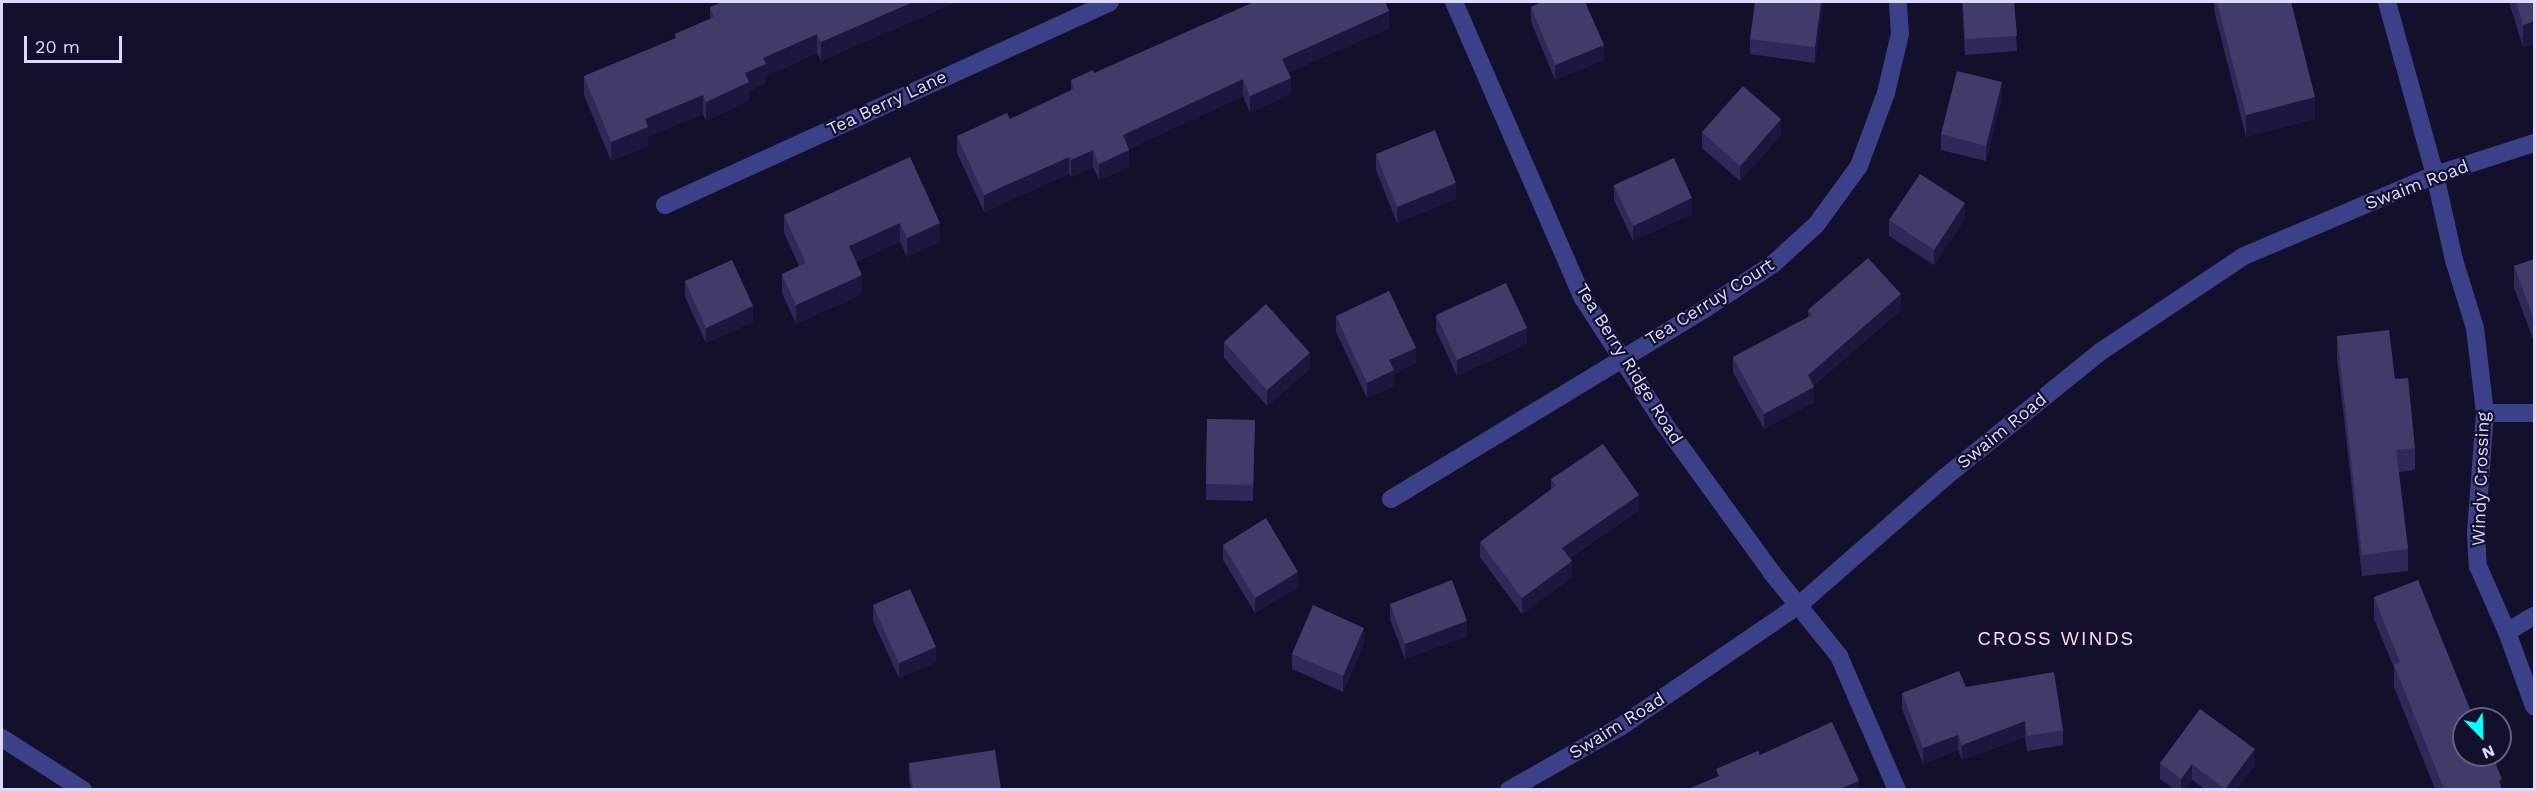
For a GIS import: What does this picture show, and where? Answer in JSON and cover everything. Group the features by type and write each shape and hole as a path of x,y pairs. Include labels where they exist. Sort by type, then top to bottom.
{"street":[{"name":"Tea Berry Lane","path":"665,205 1110,2"},
{"name":"Tea Berry Ridge Road","path":"1454,2 1583,298 1672,435 1772,573 1839,656 1897,789"},
{"name":"Tea Cerruy Court","path":"1391,499 1621,357 1703,310 1773,264 1816,225 1859,166 1886,93 1900,34 1898,2"},
{"name":"Windy Crossing","path":"2392,2 2454,260 2475,328 2485,413 2476,533 2478,566 2507,632 2535,706"},
{"name":"Swaim Road","path":"1509,789 1620,727 1799,605 1944,478 2100,352 2244,256 2435,175 2535,143"},
{"path":"2485,413 2535,413"},
{"path":"2507,632 2535,616"},
{"path":"2,738 83,789"}],"building":[{"path":"723,2 913,2 821,42 817,34 763,58 766,64 745,73 749,82 706,102 703,95 645,119 648,127 611,142 584,76 677,38 675,34 714,17 710,7"},
{"path":"1254,2 1385,2 1389,11 1282,59 1291,78 1250,96 1243,79 1123,135 1129,150 1099,164 1093,150 1071,160 1069,157 984,195 957,136 1007,113 1010,119 1074,89 1071,80 1093,70 1094,73"},
{"path":"1542,2 1585,2 1604,45 1555,65 1531,7"},
{"path":"1755,2 1821,2 1815,47 1750,39"},
{"path":"1963,2 2014,2 2017,36 1965,39"},
{"path":"2217,2 2291,2 2315,97 2246,115"},
{"path":"2516,2 2535,2 2535,21 2523,25"},
{"path":"1957,71 2002,82 1986,146 1941,134"},
{"path":"1743,86 1781,119 1740,166 1702,132"},
{"path":"1435,130 1456,183 1397,207 1376,154"},
{"path":"910,157 940,223 907,238 900,223 849,246 862,275 796,305 782,274 806,263 784,215"},
{"path":"1674,158 1692,198 1633,226 1614,185"},
{"path":"1920,174 1965,203 1934,250 1889,220"},
{"path":"1868,258 1901,294 1808,375 1814,387 1764,414 1733,357 1812,315 1808,310"},
{"path":"2535,259 2535,317 2533,317 2514,266"},
{"path":"732,260 753,306 706,328 685,281"},
{"path":"1506,283 1527,328 1457,360 1436,315"},
{"path":"1389,291 1416,348 1389,360 1394,370 1367,383 1336,316"},
{"path":"1266,304 1310,353 1267,390 1224,342"},
{"path":"2389,330 2395,379 2408,378 2415,448 2396,450 2408,549 2362,555 2337,336"},
{"path":"1207,419 1255,420 1253,485 1206,484"},
{"path":"1603,444 1639,495 1562,548 1572,561 1522,598 1480,542 1556,486 1551,479"},
{"path":"1266,518 1298,572 1255,598 1223,545"},
{"path":"1452,580 1467,621 1405,644 1390,604"},
{"path":"2418,580 2469,707 2452,707 2452,767 2497,767 2502,779 2499,781 2502,789 2444,789 2394,665 2400,662 2374,597"},
{"path":"910,589 936,647 899,663 873,605"},
{"path":"1313,605 1364,628 1343,676 1292,654"},
{"path":"1959,671 1966,687 2054,672 2063,730 2027,736 2025,721 1962,745 1958,735 1923,748 1902,693"},
{"path":"2200,709 2255,749 2225,789 2192,764 2181,779 2160,763"},
{"path":"1832,722 1859,781 1840,789 1688,789 1719,776 1716,769 1758,751 1760,755"},
{"path":"995,750 1001,789 913,789 909,763"}],"district":[{"name":"CROSS WINDS","path":"2056,638"}]}
